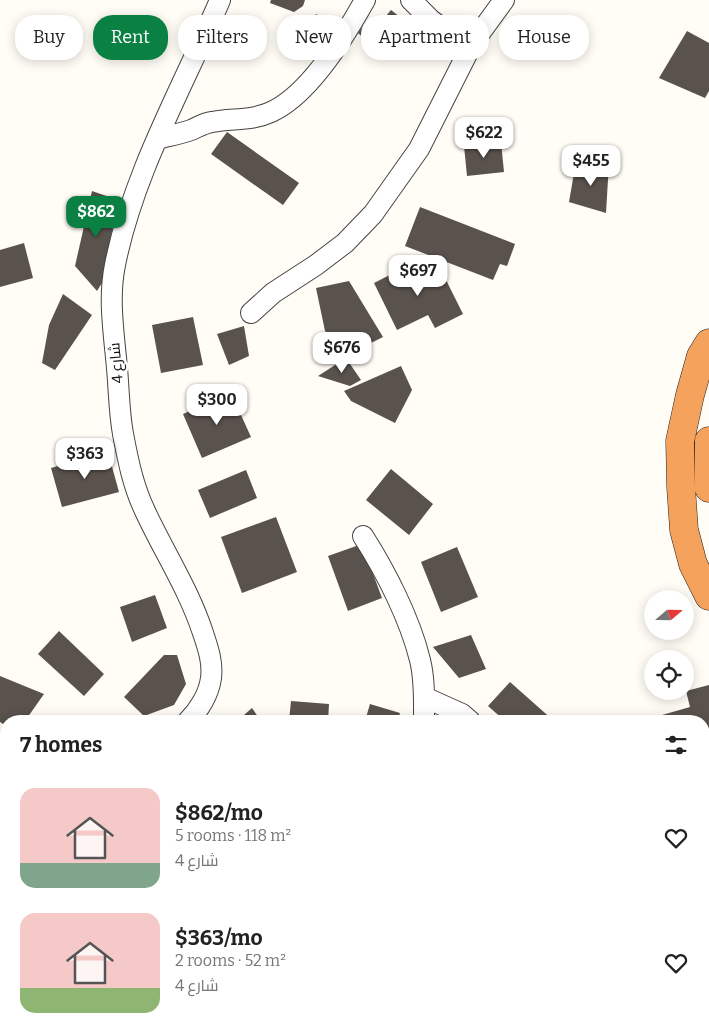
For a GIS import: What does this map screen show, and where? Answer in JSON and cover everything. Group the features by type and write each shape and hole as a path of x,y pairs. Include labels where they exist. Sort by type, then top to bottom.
{"highway":[{"path":"709,343 701,356 680,441 684,530 693,564 709,596"},
{"path":"709,441 709,488"}],"street":[{"name":"شارع 4","path":"193,715 200,707 211,680 209,653 198,619 183,584 135,488 121,423 112,298 115,265 138,187 220,0"},
{"path":"158,139 189,131 209,122 261,116 282,107 292,100 312,79 342,38 365,0"},
{"path":"411,0 427,15"},
{"path":"489,21 504,0"},
{"path":"251,313 273,293 316,265 345,243 373,214 419,149 464,60"},
{"path":"362,536 378,560 410,625 420,662 424,715"},
{"path":"424,698 463,715"}],"building":[{"path":"271,0 305,0 303,6 294,12 270,3"},
{"path":"391,10 397,15 387,15"},
{"path":"687,31 709,43 709,91 705,98 659,78"},
{"path":"227,132 299,183 283,205 211,154"},
{"path":"501,142 504,172 467,176 464,146"},
{"path":"609,163 606,213 569,202 575,167"},
{"path":"92,191 118,200 102,283 97,291 75,266"},
{"path":"420,207 515,244 507,266 500,264 493,280 405,246"},
{"path":"24,243 33,278 0,287 0,250"},
{"path":"419,260 425,272 433,279 443,274 463,314 435,328 428,315 397,330 374,283"},
{"path":"349,281 383,337 351,353 325,331 316,288"},
{"path":"63,294 92,315 55,370 42,363 49,325"},
{"path":"193,317 203,365 161,373 152,325"},
{"path":"244,326 249,356 229,365 217,334"},
{"path":"346,358 361,380 350,386 318,376"},
{"path":"401,366 412,390 395,423 351,401 344,391"},
{"path":"231,393 251,437 202,458 183,414"},
{"path":"108,452 119,492 62,507 51,468"},
{"path":"391,469 433,504 409,535 366,500"},
{"path":"246,470 257,498 210,518 198,490"},
{"path":"276,517 297,572 242,593 221,537"},
{"path":"362,544 382,598 348,611 328,556"},
{"path":"457,547 478,597 441,612 421,562"},
{"path":"155,595 167,628 132,642 120,607"},
{"path":"59,631 104,674 84,696 38,654"},
{"path":"471,635 486,669 459,678 433,647"},
{"path":"164,655 177,655 186,684 174,705 143,715 124,697"},
{"path":"0,676 44,694 29,715 0,715"},
{"path":"510,682 547,715 498,715 488,706"},
{"path":"709,685 709,715 662,715 690,707 688,700 694,700 694,689"},
{"path":"291,701 329,704 328,715 290,715"},
{"path":"370,704 400,713 400,715 367,715"},
{"path":"252,708 257,715 244,715"}]}
